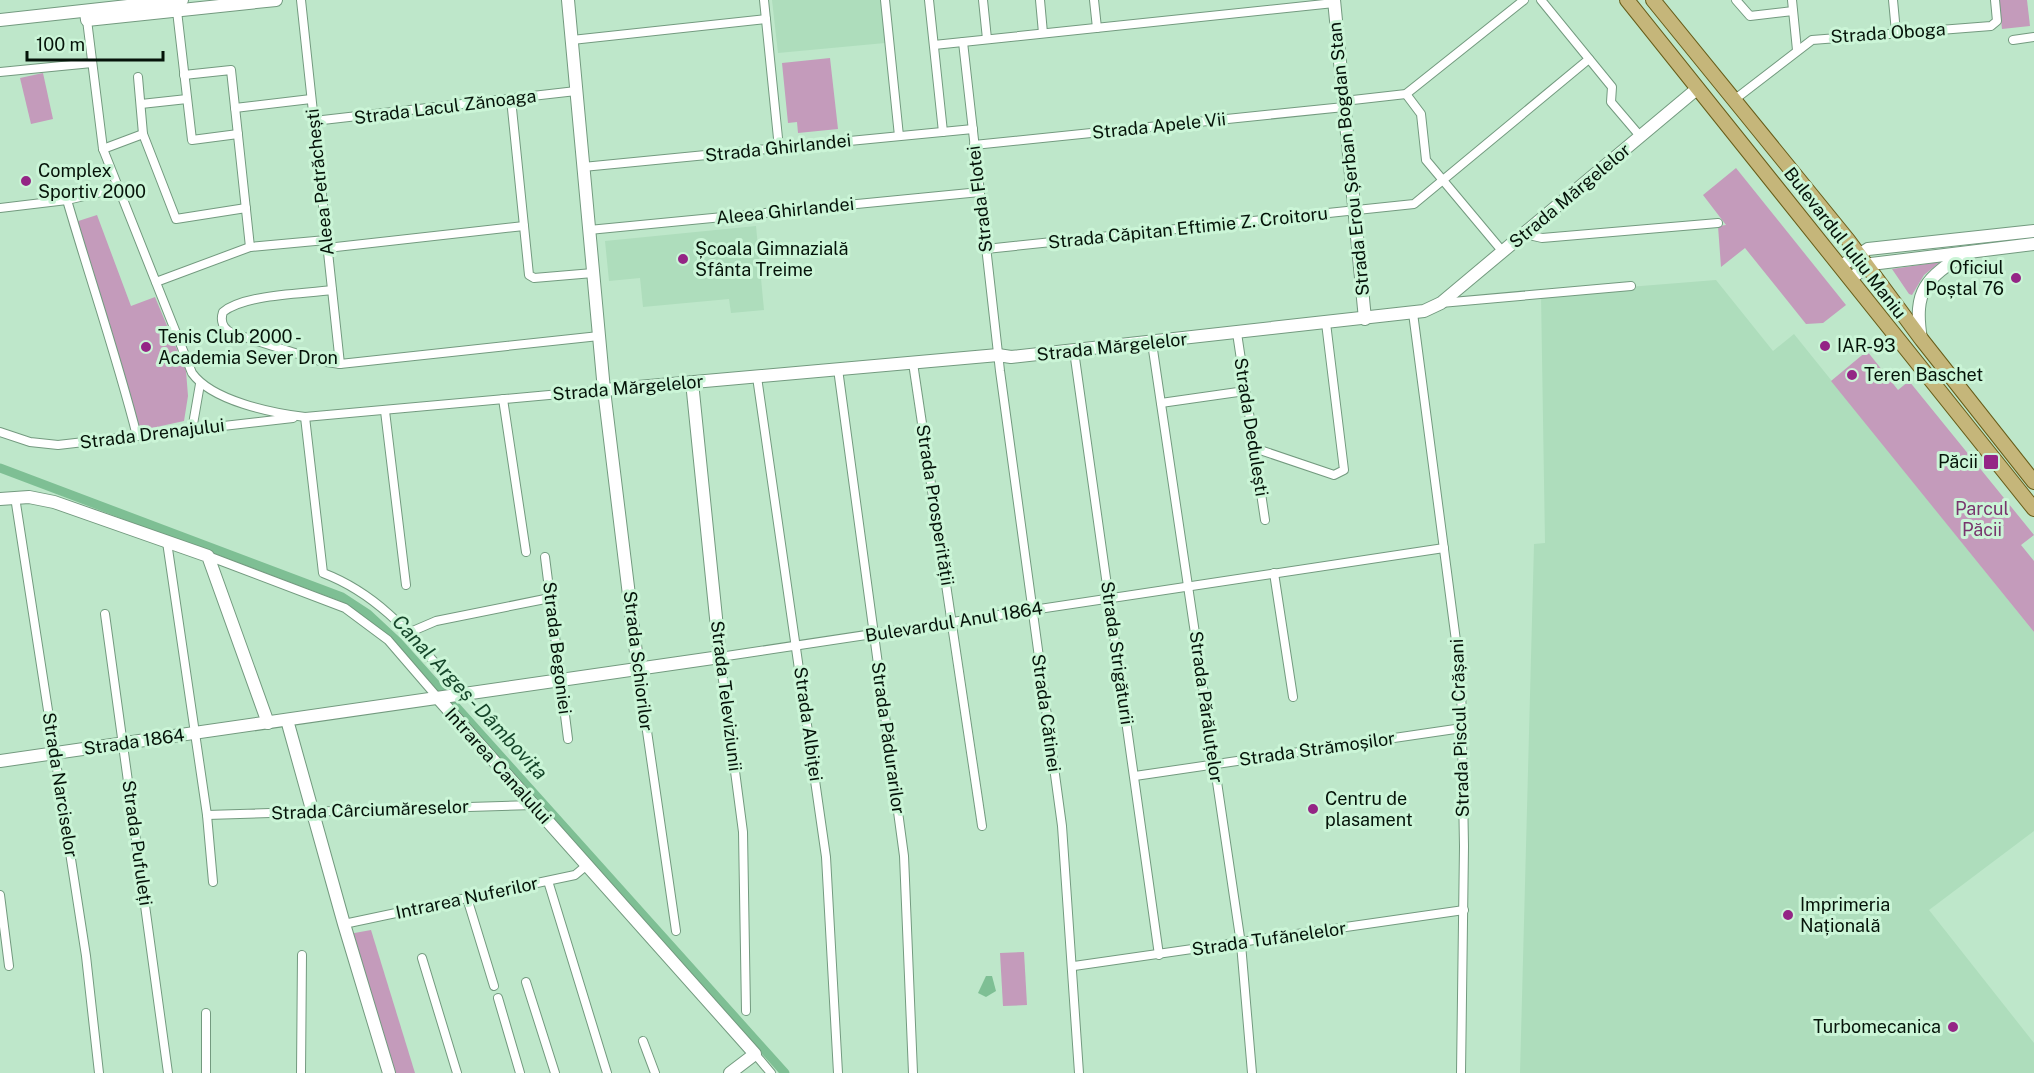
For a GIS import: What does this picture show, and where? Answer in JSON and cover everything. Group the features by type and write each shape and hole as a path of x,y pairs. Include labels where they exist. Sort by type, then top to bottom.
{"main road":[{"name":"Bulevardul Iuliu Maniu","path":"1626,0 2034,509"},
{"name":"Bulevardul Iuliu Maniu","path":"1653,0 1858,253 1922,340 2034,482"}],"street":[{"path":"0,20 87,16 180,6 276,0"},
{"name":"Aleea Petrăchești","path":"301,0 340,364"},
{"path":"568,0 604,390"},
{"path":"764,0 779,148"},
{"path":"885,0 899,136"},
{"path":"929,0 943,132"},
{"path":"983,0 987,39"},
{"path":"1040,0 1043,33"},
{"path":"1094,0 1097,28"},
{"path":"1503,252 1426,160 1421,114 1406,94 1524,0"},
{"path":"1541,0 1612,87 1611,102 1640,136"},
{"path":"1736,0 1749,16 1793,11"},
{"path":"1792,0 1797,50"},
{"path":"1893,0 1896,32"},
{"name":"Strada Oboga","path":"1734,100 1797,50 1817,39 1991,26 1997,21 1995,0"},
{"path":"87,16 163,1 180,6"},
{"path":"934,45 1334,2"},
{"name":"Strada Erou Șerban Bogdan Stan","path":"1334,2 1365,319"},
{"path":"180,6 184,75 192,140 238,134"},
{"path":"87,16 103,149 192,373 200,384 192,430"},
{"path":"572,40 766,19"},
{"path":"2013,40 2034,37"},
{"name":"Strada Flotei","path":"963,42 998,355"},
{"name":"Strada Căpitan Eftimie Z. Croitoru","path":"986,249 1414,204 1589,59"},
{"path":"0,72 92,63"},
{"path":"184,75 231,70 250,247"},
{"path":"138,77 143,134 176,219 246,208"},
{"name":"Strada Mărgelelor","path":"1441,303 1698,88"},
{"name":"Strada Lacul Zănoaga","path":"314,122 576,91"},
{"name":"Strada Apele Vii","path":"974,145 1344,104 1406,94"},
{"path":"141,104 187,99"},
{"path":"236,108 311,99"},
{"path":"511,99 528,273 531,277 593,273"},
{"name":"Strada Ghirlandei","path":"584,167 973,129"},
{"path":"103,149 143,134"},
{"path":"0,208 67,200 119,188"},
{"name":"Aleea Ghirlandei","path":"589,230 980,192"},
{"path":"67,200 75,236 122,377 137,436"},
{"path":"1525,234 1542,238 1718,223"},
{"path":"156,282 250,247 327,244 524,226"},
{"path":"1841,266 1858,253 1875,248 2034,231"},
{"path":"1851,278 1868,266 2034,244"},
{"path":"1922,340 1917,308 1922,292 1938,272 1970,251"},
{"name":"Strada Mărgelelor","path":"200,384 264,410 305,417 998,355 1011,357 1074,351 1413,313 1441,303 1631,286"},
{"path":"332,290 243,303 226,310 222,322 225,329 232,333 320,361 340,364 599,336"},
{"name":"Strada Piscul Crășani","path":"1413,313 1461,679 1464,910 1461,1073"},
{"path":"1254,448 1334,475 1344,470 1326,323"},
{"name":"Strada Dedulești","path":"1237,333 1265,520"},
{"name":"Strada Părăluțelor","path":"1152,343 1241,944 1252,1073"},
{"name":"Strada Strigăturii","path":"1074,351 1160,955"},
{"name":"Strada Cătinei","path":"998,355 1062,826 1074,966 1079,1073"},
{"name":"Strada Prosperității","path":"913,363 982,826"},
{"name":"Strada Pădurarilor","path":"838,369 904,856 913,1073"},
{"name":"Strada Albiței","path":"757,377 826,857 838,1073"},
{"name":"Strada Televiziunii","path":"692,382 720,657 743,832 746,1011"},
{"name":"Strada Schiorilor","path":"604,390 638,669 676,931"},
{"path":"1161,403 1245,391"},
{"path":"503,399 525,552"},
{"path":"385,411 406,585"},
{"path":"305,417 323,573 371,597 408,633 464,696"},
{"name":"Strada Drenajului","path":"0,432 45,445 305,417"},
{"name":"Intrarea Canalului","path":"0,499 15,497 54,502 208,556 345,608 387,640 771,1073"},
{"name":"Strada Narciselor","path":"15,497 86,956 99,1073"},
{"path":"167,542 196,733 213,882"},
{"name":"Bulevardul Anul 1864","path":"438,698 464,696 1444,548"},
{"path":"208,556 267,723"},
{"name":"Strada Begoniei","path":"545,556 568,739"},
{"path":"1274,573 1293,698"},
{"path":"408,633 436,621 550,598"},
{"name":"Strada Pufuleți","path":"105,614 168,1073"},
{"name":"Strada 1864","path":"0,761 438,698"},
{"path":"287,720 311,813 389,1073"},
{"name":"Strada Strămoșilor","path":"1135,776 1462,728"},
{"name":"Strada Cârciumăreselor","path":"207,815 534,805"},
{"name":"Intrarea Nuferilor","path":"344,924 575,875 587,865"},
{"path":"548,881 607,1073"},
{"path":"0,895 9,966"},
{"path":"467,898 494,986"},
{"name":"Strada Tufănelelor","path":"1074,966 1241,944 1464,910"},
{"path":"301,1073 303,955"},
{"path":"422,958 457,1073"},
{"path":"526,982 555,1073"},
{"path":"498,998 520,1073"},
{"path":"206,1013 206,1073"},
{"path":"643,1041 655,1073"},
{"path":"730,1073 755,1054"}],"shaded area":[{"path":"772,0 881,0 885,43 778,53"},
{"name":"Școala Gimnazială Sfânta Treime","path":"756,226 764,310 731,313 729,299 643,307 640,278 609,281 605,241"},
{"path":"1716,280 1773,351 1794,334 2034,632 2034,831 1929,910 2034,1043 2034,1073 1520,1073 1534,544 1545,543 1541,294"},
{"path":"986,976 992,976 996,991 986,997 978,993"}],"green space":[{"path":"1999,0 2027,0 2030,26 2002,29"},
{"path":"830,58 838,129 798,133 797,122 788,123 782,63"},
{"path":"43,73 53,119 31,124 20,78"},
{"path":"1736,168 1846,305 1823,323 1806,324 1745,248 1721,267 1718,226 1726,225 1703,195"},
{"name":"Tenis Club 2000 - Academia Sever Dron","path":"97,215 131,306 155,297 186,371 188,396 184,421 138,431 109,321 102,322 69,224"},
{"path":"1940,262 1924,275 1912,295 1892,269"},
{"name":"Parcul Păcii","path":"1867,351 1898,390 1909,381 2034,535 2021,545 2034,561 2034,632 1831,381"},
{"path":"371,930 415,1073 393,1073 349,934"},
{"path":"1024,952 1027,1005 1003,1006 1000,953"}],"waterway":[{"name":"Canal Argeș - Dâmbovița","path":"0,468 342,597 368,614 398,642 785,1073"}],"place":[{"name":"Complex Sportiv 2000","path":"26,181"},
{"name":"Școala Gimnazială Sfânta Treime","path":"683,259"},
{"name":"Oficiul Poștal 76","path":"2016,278"},
{"name":"IAR-93","path":"1825,346"},
{"name":"Tenis Club 2000 - Academia Sever Dron","path":"146,347"},
{"name":"Teren Baschet","path":"1852,375"},
{"name":"Păcii","path":"1991,462"},
{"name":"Centru de plasament","path":"1313,809"},
{"name":"Imprimeria Națională","path":"1788,915"},
{"name":"Turbomecanica","path":"1953,1027"}]}
